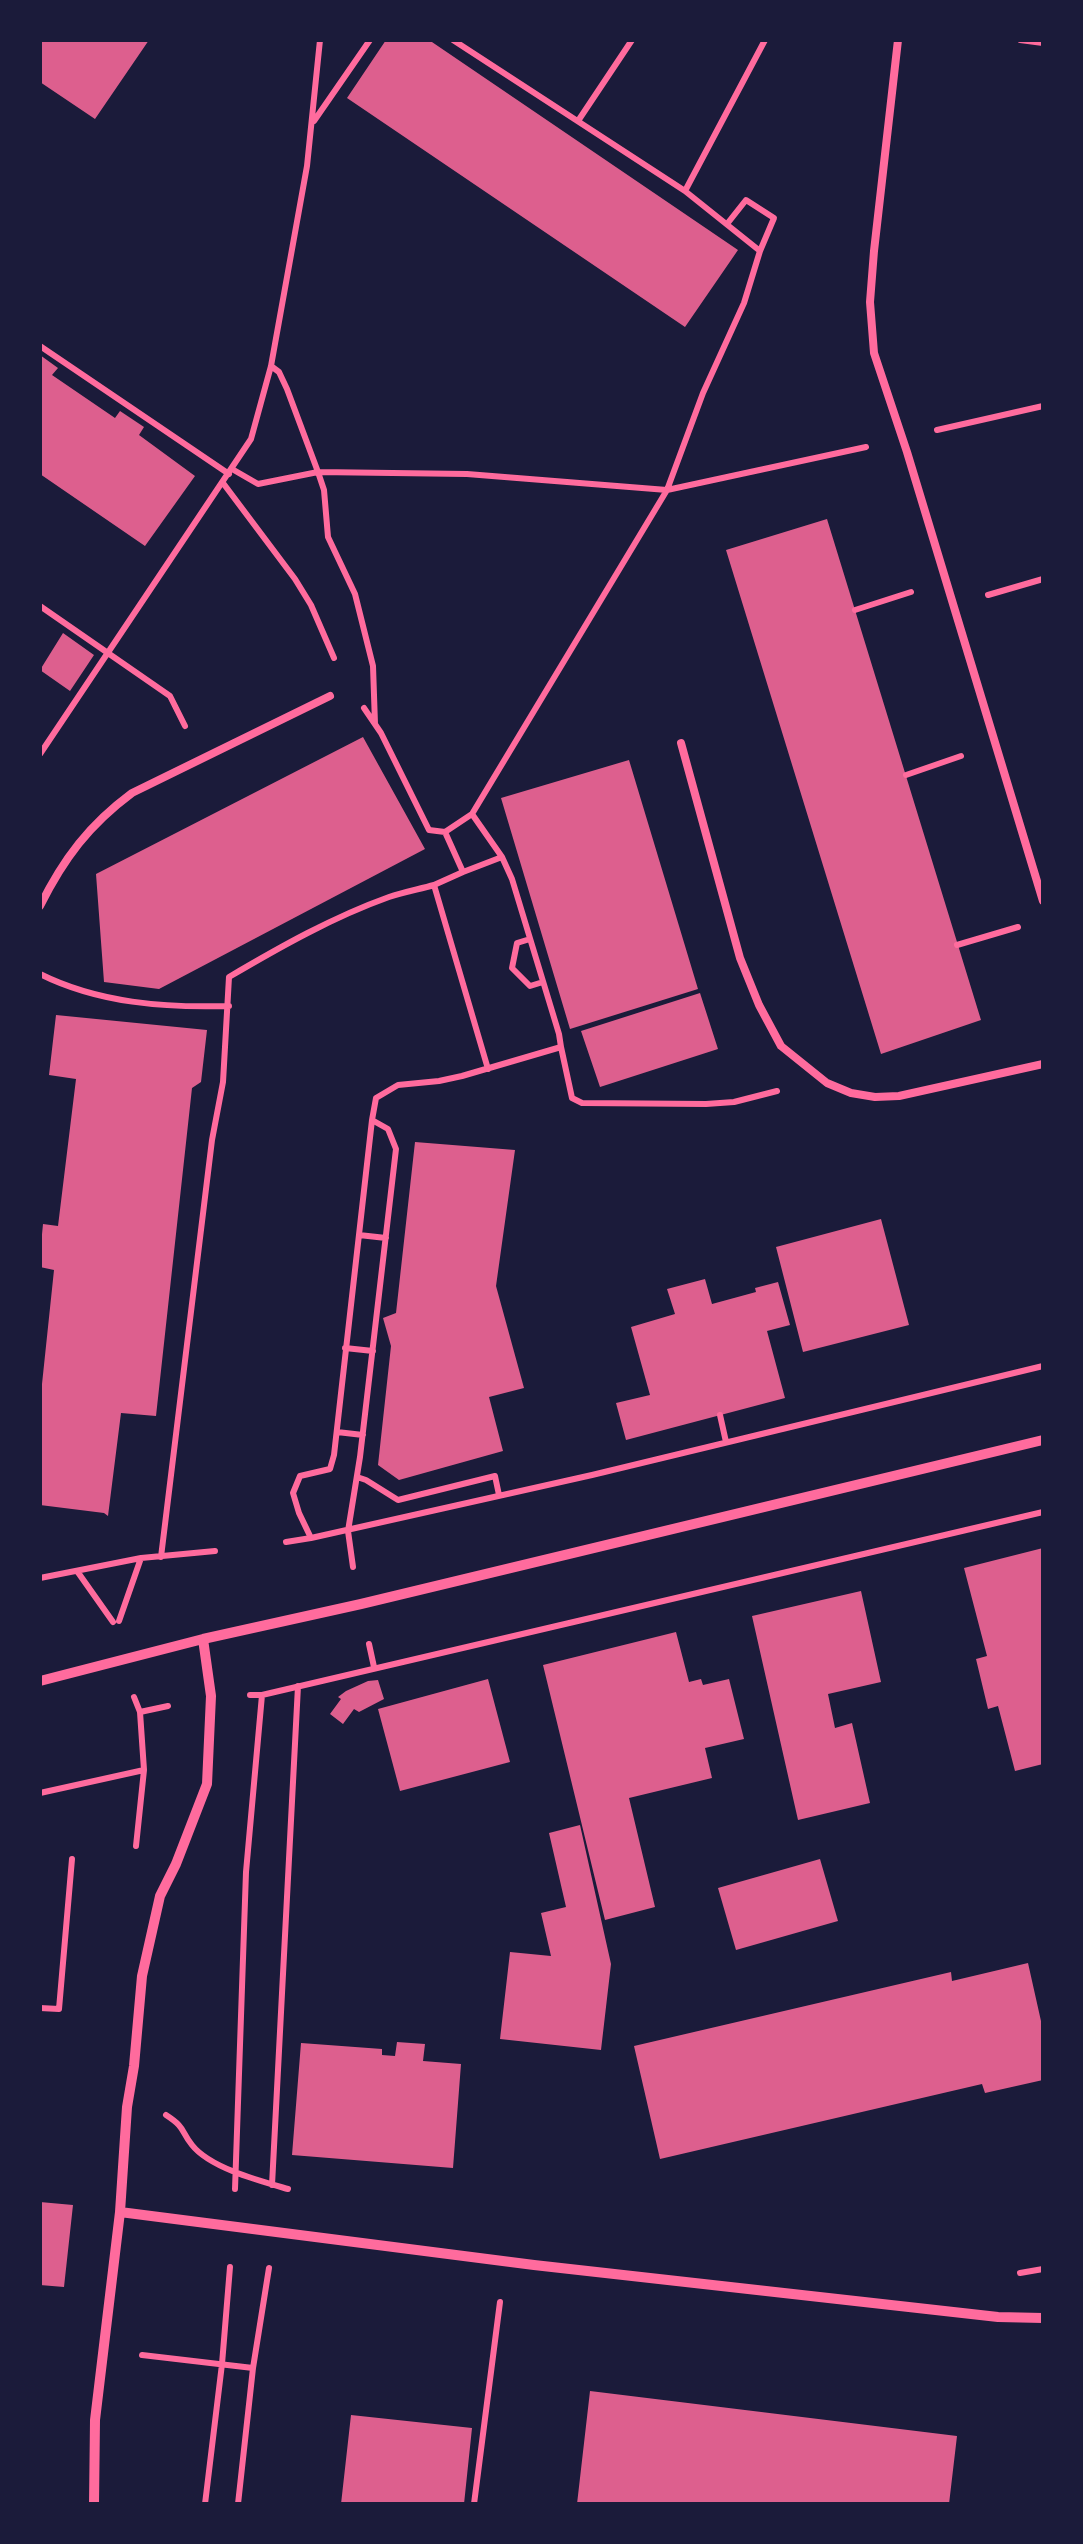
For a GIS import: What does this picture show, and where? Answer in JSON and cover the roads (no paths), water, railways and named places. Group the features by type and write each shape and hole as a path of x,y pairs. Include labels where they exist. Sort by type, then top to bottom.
{"street":[{"path":"40,1682 202,1639 1043,1440"},
{"path":"94,2504 95,2420 142,1976 160,1896 207,1784 211,1696 202,1639"},
{"path":"120,2212 573,2269 998,2317 1043,2318"}],"lane":[{"path":"898,40 870,302 874,353 1043,902"},
{"path":"40,906 65,860 108,811 132,793 330,696"},
{"path":"682,744 740,958 780,1046 828,1084 875,1097 899,1096 1043,1064"}]}
